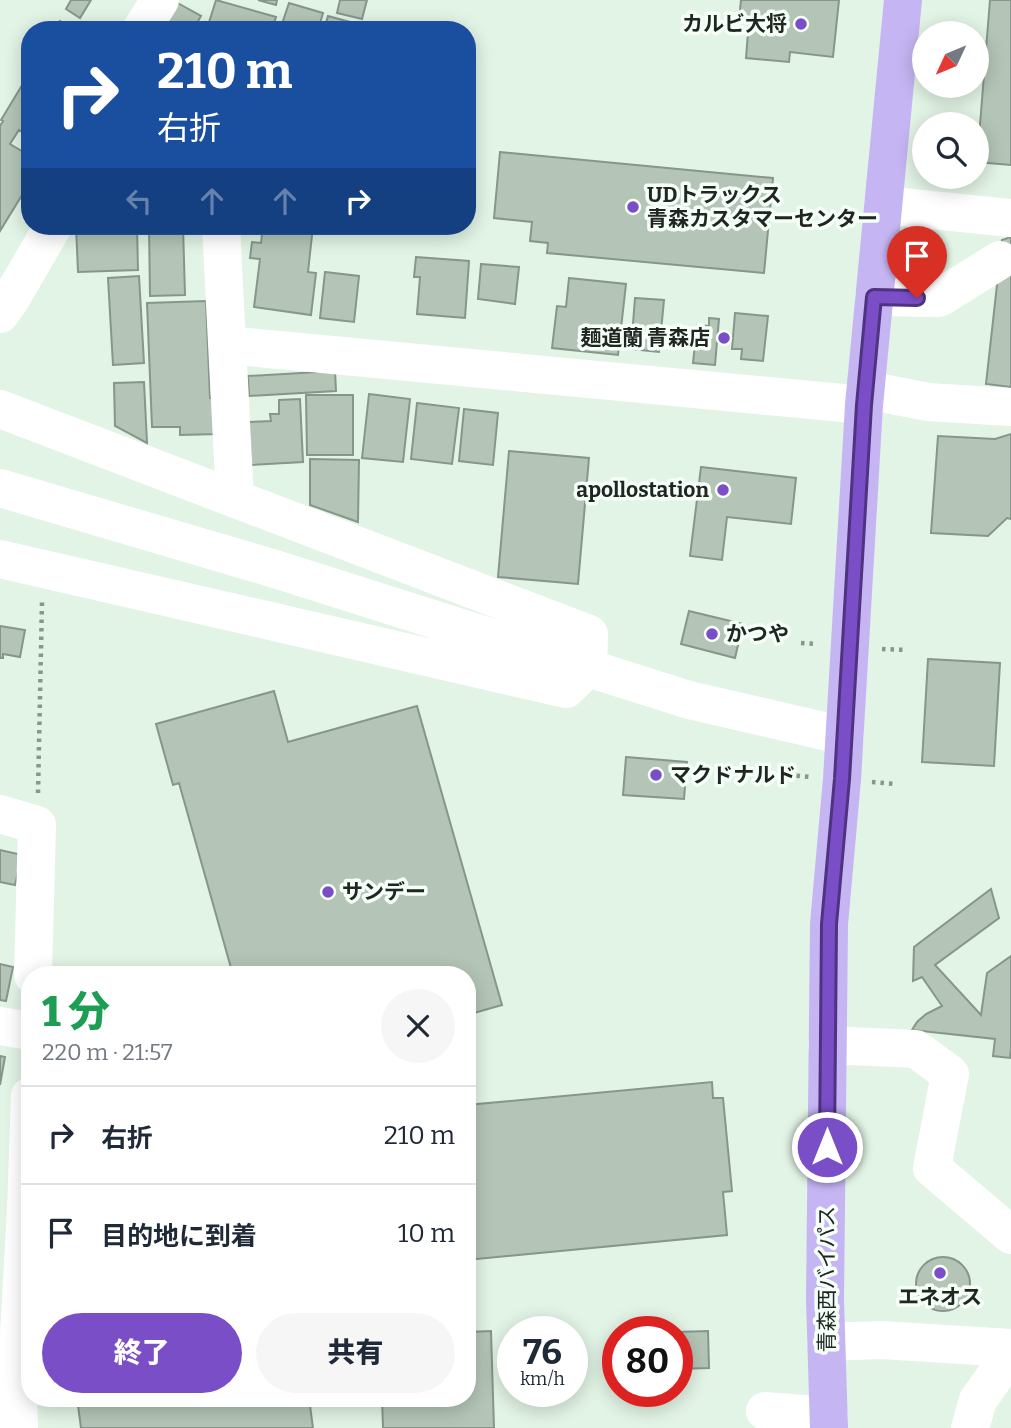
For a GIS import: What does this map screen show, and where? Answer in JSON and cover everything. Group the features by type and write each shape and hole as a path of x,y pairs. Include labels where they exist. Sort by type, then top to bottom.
{"highway":[{"name":"青森西バイパス","path":"829,1422 825,1300 829,924 845,736 865,398 903,0"}],"street":[{"path":"147,21 160,0"},
{"path":"883,205 1011,218"},
{"path":"0,314 48,235"},
{"path":"221,235 235,499"},
{"path":"874,297 939,298 1000,260"},
{"path":"227,345 819,402 865,398 1011,407"},
{"path":"0,409 589,634 588,668 566,689 0,559"},
{"path":"0,488 275,569 689,700 845,736"},
{"path":"0,814 37,825 33,966"},
{"path":"0,1026 21,1030"},
{"path":"827,1045 916,1049 950,1074 932,1168 1011,1235"},
{"path":"12,1418 17,1371 13,1205 21,1154"},
{"path":"827,1342 881,1340 1011,1348"},
{"path":"970,1428 978,1400 1011,1354"},
{"path":"765,1411 829,1422"}],"path":[{"path":"37,825 42,569"}],"building":[{"path":"71,0 91,0 80,18 66,9"},
{"path":"216,0 276,17 275,21 209,21"},
{"path":"258,0 277,0 276,5"},
{"path":"340,0 367,0 362,19 337,13"},
{"path":"741,0 839,0 833,57 790,52 789,62 746,58 749,20 739,19"},
{"path":"990,0 1011,0 1011,165 989,163 989,112 981,112 982,98 989,98"},
{"path":"174,1 201,16 198,21 166,21"},
{"path":"289,3 323,13 321,21 283,21"},
{"path":"328,16 346,21 327,21"},
{"path":"21,87 21,131 19,130 10,144 21,151 21,197 0,231 0,126 3,121 1,120"},
{"path":"500,152 773,178 764,273 547,253 548,243 530,241 532,222 494,218"},
{"path":"76,235 137,235 138,270 78,272"},
{"path":"149,235 183,235 185,295 150,296"},
{"path":"262,235 312,235 308,272 316,273 311,315 254,307 260,259 250,258 252,242 261,243"},
{"path":"1011,237 1011,387 986,384 1002,240"},
{"path":"416,257 469,261 465,318 417,314 420,277 414,277"},
{"path":"481,264 519,267 515,304 478,299"},
{"path":"325,272 359,276 354,322 320,318"},
{"path":"139,276 144,363 113,365 108,278"},
{"path":"569,278 626,284 618,355 552,348 557,306 566,307"},
{"path":"635,298 664,300 659,352 631,349"},
{"path":"206,301 210,398 217,398 218,434 180,435 180,427 152,427 147,303"},
{"path":"735,313 768,316 763,361 741,359 742,349 732,349"},
{"path":"709,318 719,319 715,365 693,363 697,325 709,326"},
{"path":"335,371 336,391 249,396 248,376"},
{"path":"144,382 147,443 115,426 114,383"},
{"path":"369,394 410,399 403,462 362,458"},
{"path":"306,395 353,395 353,455 307,455"},
{"path":"300,399 303,462 251,465 249,422 271,421 270,414 279,414 279,400"},
{"path":"417,403 459,408 452,464 411,459"},
{"path":"464,409 498,413 493,465 459,461"},
{"path":"1011,434 1011,519 1007,518 988,536 931,533 938,436 995,439"},
{"path":"509,451 589,458 578,584 498,577"},
{"path":"310,459 359,460 358,522 310,505"},
{"path":"701,467 796,478 791,524 727,517 722,560 690,556"},
{"name":"かつや","path":"689,611 743,624 735,658 681,644"},
{"path":"0,626 25,630 20,657 3,654 3,658 0,658"},
{"path":"928,659 1000,663 994,766 922,762"},
{"path":"274,691 288,742 417,706 502,1005 476,1012 476,966 230,966 179,783 173,785 156,724"},
{"path":"626,757 687,762 684,799 623,795"},
{"path":"0,850 22,855 15,885 0,882"},
{"path":"991,889 999,918 935,965 981,1015 987,973 1011,956 1010,1058 993,1056 995,1039 912,1030 926,1014 942,1006 922,977 913,981 914,947"},
{"path":"0,964 13,967 6,1001 0,1000"},
{"path":"0,1056 5,1057 0,1085"},
{"path":"712,1082 713,1098 723,1098 732,1191 723,1192 727,1235 476,1259 476,1104"},
{"path":"943,1257 962,1265 970,1284 962,1303 943,1311 924,1303 916,1284 924,1265"},
{"path":"491,1331 494,1428 383,1428 382,1407 476,1407 476,1332"},
{"path":"693,1331 708,1331 709,1368 693,1368"},
{"path":"78,1407 310,1407 313,1428 81,1428"}],"place":[{"name":"カルビ大将","path":"801,24"},
{"name":"UDトラックス 青森カスタマーセンター","path":"633,207"},
{"name":"麺道蘭 青森店","path":"724,338"},
{"name":"apollostation","path":"723,490"},
{"name":"かつや","path":"712,634"},
{"name":"マクドナルド","path":"656,775"},
{"name":"サンデー","path":"328,892"},
{"name":"エネオス","path":"940,1273"}],"route":[{"path":"827,1147 829,924 842,779 864,405 874,297 917,298"}]}
